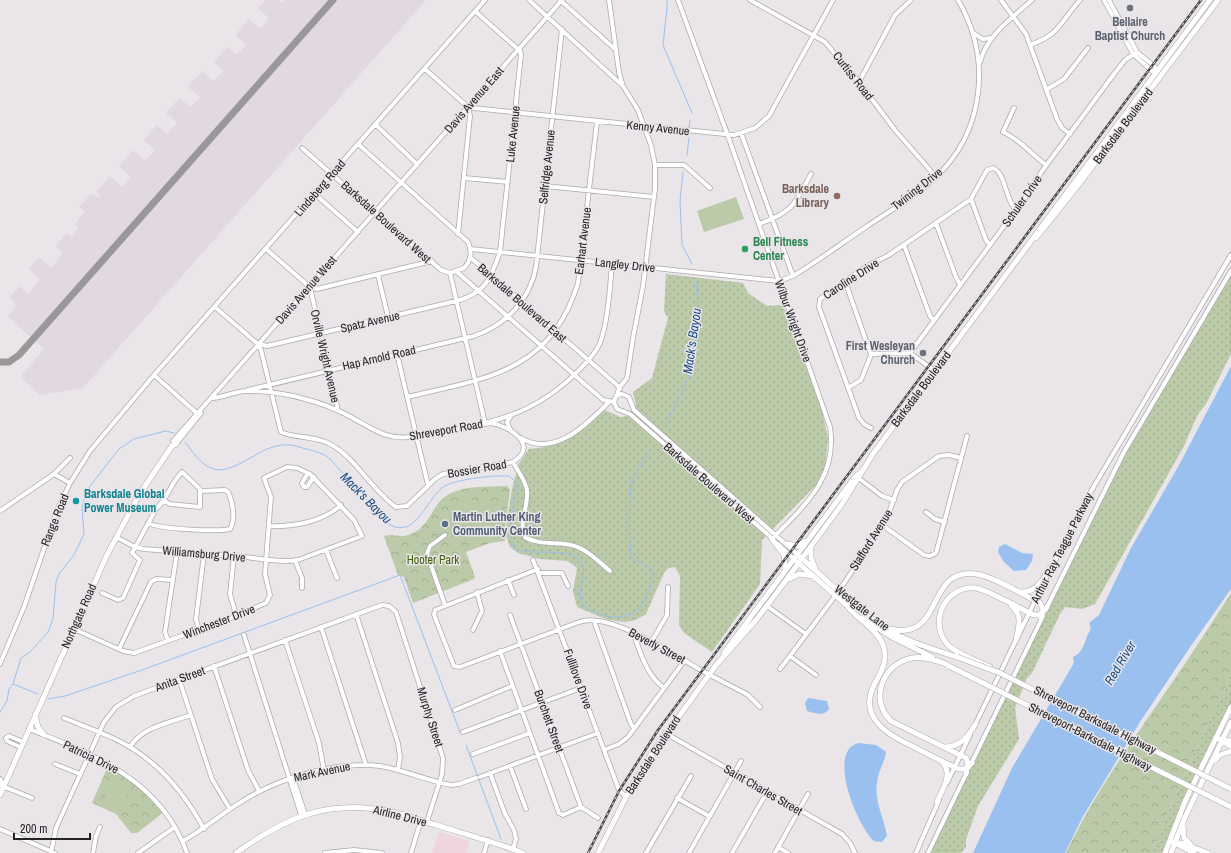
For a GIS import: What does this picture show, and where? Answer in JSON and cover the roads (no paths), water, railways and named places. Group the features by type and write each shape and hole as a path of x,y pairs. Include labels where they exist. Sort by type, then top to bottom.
{"main road":[{"name":"Barksdale Boulevard","path":"1074,187 1210,0"},
{"name":"Barksdale Boulevard","path":"718,663 808,540 861,472 1026,249 1218,0"},
{"path":"1157,71 1161,75"},
{"name":"Northgate Road","path":"0,795 2,785 22,745 116,537 139,495 174,444"},
{"name":"Barksdale Boulevard","path":"598,853 626,797 665,734 709,674 784,584 834,515 857,477"},
{"path":"829,512 834,515"},
{"path":"772,539 784,555 786,563 785,572"},
{"path":"787,544 798,545 808,540"},
{"path":"811,546 811,558 816,570"},
{"name":"Westgate Lane","path":"796,557 802,558 839,591 884,627 910,641 958,655"},
{"name":"Westgate Lane","path":"796,557 799,563 848,607 890,636 947,665"},
{"path":"1017,592 1027,592 1035,589 1051,567"},
{"path":"784,584 799,574 808,574 814,577"},
{"path":"884,627 901,632 918,626 930,612 941,589 949,582 962,575 981,575 1041,604 1045,610"},
{"path":"958,655 946,643 940,627 940,612 948,598 958,591 976,588 1037,616 1045,610"},
{"path":"1004,601 1015,609 1019,616 1020,625 1016,640"},
{"path":"762,602 767,606"},
{"path":"848,607 878,636 885,653 884,666 871,696 871,707 875,719 883,731 890,736 961,770 968,768 972,763"},
{"path":"1041,618 1045,610"},
{"name":"Shreveport Barksdale Highway","path":"958,655 1000,673 1231,789"},
{"path":"947,665 924,658 907,660 889,672 879,691 882,708 892,721 968,760 966,774"},
{"name":"Shreveport-Barksdale Highway","path":"947,665 1231,807"},
{"path":"1171,853 1172,842 1186,799 1231,707"},
{"path":"35,715 38,727 44,735"},
{"path":"1165,853 1208,771 1231,722"},
{"path":"944,747 954,746 961,743 975,725"},
{"path":"1216,737 1231,746"},
{"path":"1222,740 1231,741"},
{"path":"1208,771 1217,758 1231,751"},
{"path":"937,802 948,773 946,766 939,760"},
{"name":"Airline Drive","path":"236,853 273,828 303,815 333,808 361,807 394,812 488,840 523,853"},
{"path":"1185,816 1183,834 1187,842 1194,850"},
{"path":"1172,842 1194,850 1208,853"}],"street":[{"name":"Lindeberg Road","path":"154,375 485,0"},
{"path":"529,0 623,86 635,103 645,127 654,165 654,198 645,267 627,378 611,402"},
{"path":"561,0 616,50"},
{"name":"Davis Avenue East","path":"401,182 561,0"},
{"path":"609,0 619,72 623,86"},
{"name":"Wilbur Wright Drive","path":"678,0 826,413 832,442 830,460 821,483 772,539"},
{"name":"Curtiss Road","path":"750,0 814,34 830,46 895,130 936,177"},
{"name":"Kenny Avenue","path":"468,107 728,136 741,133 756,128 769,116 833,0"},
{"path":"859,82 895,15 911,0"},
{"name":"Twining Drive","path":"778,281 793,276 886,213 936,177 950,161 968,132 978,100 979,64 973,33 958,0"},
{"path":"1001,0 1024,30 1058,123 1070,134"},
{"path":"979,64 987,44 1012,15 1032,0"},
{"path":"1030,45 1045,39 1054,33 1080,0"},
{"path":"1104,0 1135,53 1152,71 1157,71"},
{"path":"1109,0 1117,20"},
{"path":"475,12 518,50"},
{"name":"Selfridge Avenue","path":"509,317 521,302 532,283 538,256 562,29"},
{"path":"973,33 983,39 992,38"},
{"path":"976,48 987,44"},
{"path":"1046,90 1064,79 1088,48"},
{"name":"Luke Avenue","path":"492,276 500,252 521,55 518,50"},
{"name":"Schuler Drive","path":"910,353 1016,210 1046,165 1120,66 1135,53"},
{"path":"425,69 468,107 470,116 458,234"},
{"path":"1014,108 1003,132 1019,140 1035,157 1046,165"},
{"name":"Earhart Avenue","path":"407,397 476,381 514,367 542,346 555,331 566,314 575,294 582,260 597,122"},
{"path":"376,125 417,164"},
{"path":"741,133 793,276"},
{"name":"Barksdale Boulevard East","path":"358,144 468,242 471,249 470,258 588,360 619,388 622,394"},
{"name":"Barksdale Boulevard West","path":"302,148 441,270 450,273"},
{"path":"654,165 684,165 710,188"},
{"name":"Caroline Drive","path":"871,428 867,427 860,420 848,388 818,304 822,297 904,245 971,199 984,174 990,169 996,169 999,173 1011,203 1016,210"},
{"path":"759,224 781,216 790,208 811,174"},
{"path":"464,178 508,182"},
{"name":"Davis Avenue West","path":"174,444 198,413 401,182"},
{"path":"545,186 654,198"},
{"path":"315,194 358,232"},
{"path":"971,199 986,240 990,245"},
{"path":"936,223 960,285"},
{"path":"904,245 930,316 934,321"},
{"path":"266,249 310,287 317,289 432,261"},
{"name":"Langley Drive","path":"471,249 778,281"},
{"name":"Arthur Ray Teague Parkway","path":"916,853 937,802 1051,567 1087,498 1231,255"},
{"path":"470,258 466,266 456,272 450,273 485,423 511,416 542,401 558,390 575,375 598,348 602,337 612,264"},
{"name":"Arthur Ray Teague Parkway","path":"1045,610 1119,461 1231,271"},
{"path":"456,272 603,400 611,402 615,408 621,411 628,409 631,402"},
{"path":"378,275 388,317"},
{"path":"479,291 492,276"},
{"path":"845,281 871,354 870,362 861,380 848,388"},
{"name":"Orville Wright Avenue","path":"310,287 337,410"},
{"name":"Spatz Avenue","path":"258,344 267,346 456,301 479,291"},
{"path":"215,307 258,344 271,393"},
{"name":"Hap Arnold Road","path":"246,391 269,384 466,338 488,330 509,317"},
{"path":"871,354 910,353 935,371"},
{"path":"397,354 428,485"},
{"path":"154,375 198,413"},
{"name":"Range Road","path":"0,664 24,606 55,515 70,483 100,438 154,375"},
{"name":"Shreveport Road","path":"211,398 246,391 271,393 304,399 337,410 378,433 397,437 416,436 485,423 497,424 532,443 548,444 567,437 611,402"},
{"name":"Bossier Road","path":"271,393 280,430 283,433 312,438 333,446 396,507 402,508 407,506 438,477 446,474 513,462 524,482 527,492 522,528 525,536 531,540 572,545 586,552 610,572"},
{"path":"616,396 622,394 629,397 634,410 776,534 787,544 796,557"},
{"name":"Barksdale Boulevard West","path":"621,411 628,412 772,539 796,557"},
{"path":"511,416 507,424 512,431"},
{"path":"882,525 924,555 932,556 938,550 967,436"},
{"name":"Shreveport Road","path":"520,437 523,444 522,452"},
{"path":"513,462 532,443"},
{"name":"Stafford Avenue","path":"780,669 839,591 890,512 902,482 934,458 946,454 961,458"},
{"path":"0,504 2,509 54,474 70,458"},
{"name":"Williamsburg Drive","path":"116,537 135,547 177,552 295,560 362,536 354,520 314,477 308,473 287,467 264,478"},
{"path":"102,593 118,600 123,598 140,560 132,553 148,523 156,509 170,493 171,486 182,472 201,491 225,490 228,492 233,505 230,529 205,530 157,527 148,523"},
{"path":"308,473 302,483 304,487 307,487 314,477"},
{"path":"54,474 70,483"},
{"path":"857,477 882,496 894,500"},
{"name":"Winchester Drive","path":"74,629 118,649 134,653 262,606 268,600 270,593 265,577 271,495 264,478"},
{"path":"164,501 170,504 200,507 201,491"},
{"path":"269,526 290,526 330,513 340,505"},
{"path":"926,512 945,522"},
{"path":"445,535 430,546 427,554 445,605 508,580 538,571 562,573 568,586"},
{"path":"326,550 337,578"},
{"path":"168,641 165,632 177,552"},
{"path":"199,630 196,619 204,554"},
{"path":"234,556 230,594 236,615"},
{"path":"295,560 302,578 302,588"},
{"name":"Fullilove Drive","path":"533,560 560,629 619,791 626,797"},
{"path":"118,649 151,582 156,579 173,580"},
{"path":"508,580 514,595"},
{"path":"652,641 667,615 668,586"},
{"path":"473,630 482,611 477,592"},
{"name":"Anita Street","path":"53,852 56,828 99,732 109,715 123,701 249,653 382,605 391,607 396,612"},
{"name":"Beverly Street","path":"445,605 434,611 434,615 452,663 455,667 462,666 583,620 594,621 635,633 652,641 748,696 760,707"},
{"path":"767,606 806,634"},
{"name":"Murphy Street","path":"396,612 442,753 443,768 440,782 427,822"},
{"path":"356,614 398,743 400,757 398,770"},
{"name":"Burchett Street","path":"510,615 581,807"},
{"name":"Arthur Ray Teague Parkway","path":"928,853 1041,618"},
{"path":"594,621 631,724 634,728"},
{"path":"321,627 366,765"},
{"path":"635,633 635,638 648,672 654,680 664,688"},
{"path":"244,635 291,778 290,783 303,815"},
{"path":"285,640 320,746 324,770"},
{"path":"500,652 561,814 581,807 598,818"},
{"path":"790,656 816,675"},
{"path":"604,750 623,741 684,660"},
{"path":"214,666 248,770 259,791"},
{"path":"179,679 212,779 230,809"},
{"path":"455,710 512,686"},
{"path":"463,732 581,688"},
{"path":"130,747 136,738 142,733 191,715"},
{"path":"64,718 99,732 130,747 153,764 172,782 190,804 204,828"},
{"name":"Patricia Drive","path":"29,728 114,766 139,784 160,805 183,841 187,853"},
{"path":"473,754 530,733"},
{"name":"Mark Avenue","path":"183,841 259,791 291,778 345,765 366,765 398,770 440,782 457,785 598,733"},
{"name":"Saint Charles Street","path":"665,734 844,836 850,843 855,853"},
{"path":"688,853 741,761"},
{"path":"55,764 80,774"},
{"path":"510,766 526,809"},
{"path":"490,773 506,817 514,830 516,839 513,849"},
{"path":"646,853 691,776"},
{"path":"0,779 2,785 32,798"},
{"path":"732,853 767,792"},
{"path":"775,853 808,794"},
{"path":"677,798 709,816"},
{"path":"411,853 421,820"},
{"path":"93,853 96,836 100,827"},
{"path":"138,853 175,827"},
{"path":"0,829 53,852"},
{"path":"484,853 488,840"},
{"path":"778,847 788,853"},
{"path":"325,853 354,850 382,853"}],"water":[{"name":"Red River","path":"1231,366 1231,589 1140,722 1082,818 1065,853 973,853 1012,768 1074,663 1073,657 1082,649 1091,629 1089,623 1099,615 1131,548 1178,467"},
{"path":"1005,544 1022,553 1033,554 1032,561 1026,570 1014,571 1004,562 998,552 999,547"},
{"path":"808,698 827,701 829,709 822,714 807,711 805,703"},
{"path":"858,743 876,745 886,752 876,789 878,803 887,836 882,842 874,841 867,833 853,806 848,790 845,774 845,760 849,749"}],"waterway":[{"name":"Mack's Bayou","path":"667,0 663,45 692,113"},
{"name":"Mack's Bayou","path":"689,127 690,120"},
{"name":"Mack's Bayou","path":"687,155 689,138"},
{"name":"Mack's Bayou","path":"683,172 680,201 682,245 692,264"},
{"name":"Mack's Bayou","path":"667,421 685,387 688,378 698,310 696,281"},
{"name":"Mack's Bayou","path":"0,712 7,701 9,689 13,684 21,658 30,652 48,632 53,619 56,582 59,574 74,555 84,534 82,508 85,495 90,486 119,449 134,439 166,431 174,433"},
{"name":"Mack's Bayou","path":"185,442 196,457 203,463 218,470 234,466 266,449 282,445 293,446 319,453 331,460 390,525 399,528 407,526 415,521 433,498 445,486 458,481 476,478 509,476 515,481 517,487 511,530 513,545 516,549 525,551 565,553 576,557 581,562 583,569 580,596 582,602 591,611 612,617 627,615 640,607 652,580 651,569 632,558 629,519 631,487 633,480 651,450"},
{"path":"48,699 65,696 142,670 400,575 460,732"},
{"path":"13,684 38,694"},
{"path":"466,745 501,839"}],"railway":[{"path":"588,853 619,791 658,730 1201,0"}],"place":[{"name":"Bellaire Baptist Church","path":"1130,8"},
{"name":"Barksdale Library","path":"837,196"},
{"name":"Bell Fitness Center","path":"745,249"},
{"name":"First Wesleyan Church","path":"923,353"},
{"name":"Barksdale Global Power Museum","path":"76,501"},
{"name":"Martin Luther King Community Center","path":"445,524"}],"park label":[{"name":"Hooter Park","path":"433,560"}]}
